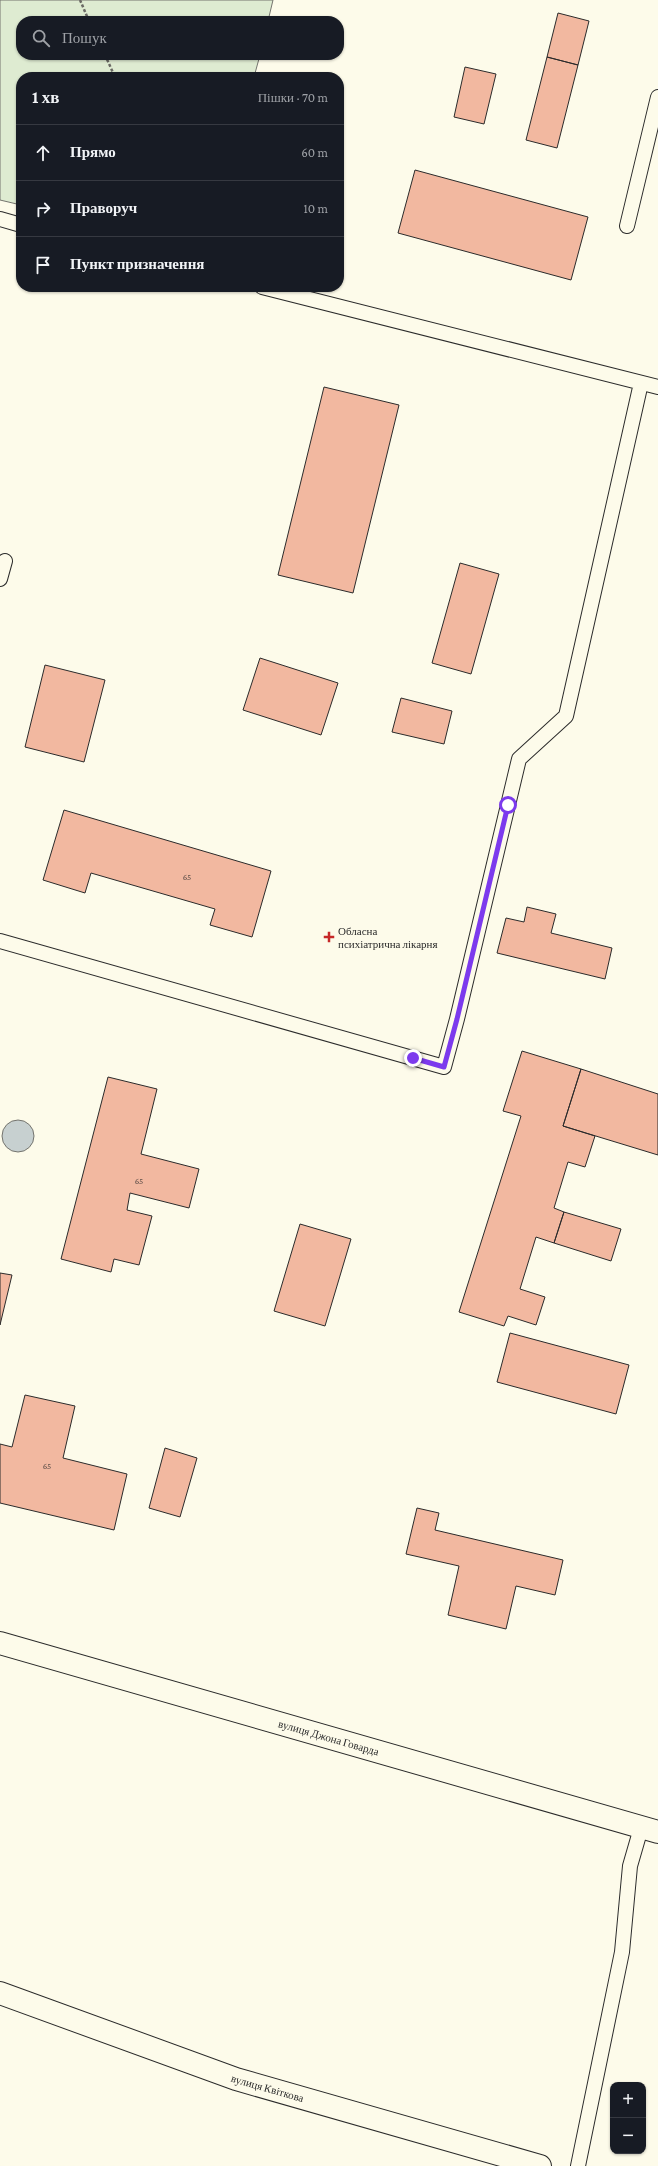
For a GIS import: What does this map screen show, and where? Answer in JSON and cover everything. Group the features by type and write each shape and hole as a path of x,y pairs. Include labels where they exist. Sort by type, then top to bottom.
{"street":[{"name":"вулиця Джона Говарда","path":"0,1643 652,1825"},
{"name":"вулиця Квіткова","path":"0,1993 236,2079 540,2166"}],"lane":[{"path":"627,226 658,97"},
{"path":"0,219 16,224"},
{"path":"282,292 658,387"},
{"path":"0,941 444,1067 457,1019 519,759 566,716 641,383"},
{"path":"0,579 5,560"},
{"path":"578,2166 622,1952 630,1866 652,1825"}],"path":[{"path":"80,0 87,16"},
{"path":"107,60 113,72"}],"green space":[{"path":"0,0 273,0 269,16 16,16 16,60 259,60 255,72 16,72 16,204 0,200"}],"shaded area":[{"path":"15,1120 21,1120 31,1127 34,1136 33,1142 27,1149 21,1152 15,1152 5,1145 2,1139 2,1133 9,1123"}],"building":[{"path":"558,13 589,21 578,65 547,57"},
{"path":"547,57 578,65 557,148 526,140"},
{"path":"465,67 496,74 484,124 454,117"},
{"path":"415,170 588,217 571,280 398,233"},
{"path":"324,387 399,405 353,593 278,575"},
{"path":"460,563 499,574 471,674 432,663"},
{"path":"260,658 338,683 321,735 243,710"},
{"path":"45,665 105,680 84,762 25,747"},
{"path":"401,698 452,711 444,744 392,732"},
{"path":"64,810 271,871 252,937 210,925 215,909 91,873 85,893 43,880"},
{"path":"527,907 556,914 551,933 612,948 605,979 497,953 506,918 524,922"},
{"path":"522,1051 581,1069 563,1126 595,1136 585,1167 568,1162 554,1208 564,1212 554,1243 536,1237 520,1289 545,1297 536,1325 508,1316 504,1326 459,1312 521,1116 503,1111"},
{"path":"581,1069 658,1094 658,1155 563,1126"},
{"path":"108,1077 157,1089 141,1154 199,1169 189,1208 130,1193 127,1210 152,1216 139,1265 114,1259 111,1272 61,1259"},
{"path":"564,1212 621,1229 611,1261 554,1243"},
{"path":"300,1224 351,1239 325,1326 274,1311"},
{"path":"0,1273 12,1275 0,1325"},
{"path":"510,1333 629,1365 616,1414 497,1382"},
{"path":"25,1395 75,1406 63,1458 127,1474 114,1530 0,1503 0,1444 12,1447"},
{"path":"165,1448 197,1458 180,1517 149,1508"},
{"path":"417,1508 439,1513 435,1530 563,1560 555,1595 516,1586 506,1629 448,1615 459,1566 406,1554"}],"place":[{"name":"Обласна психіатрична лікарня","path":"329,937"}],"route":[{"path":"413,1058 444,1067 457,1019 508,805"}]}
